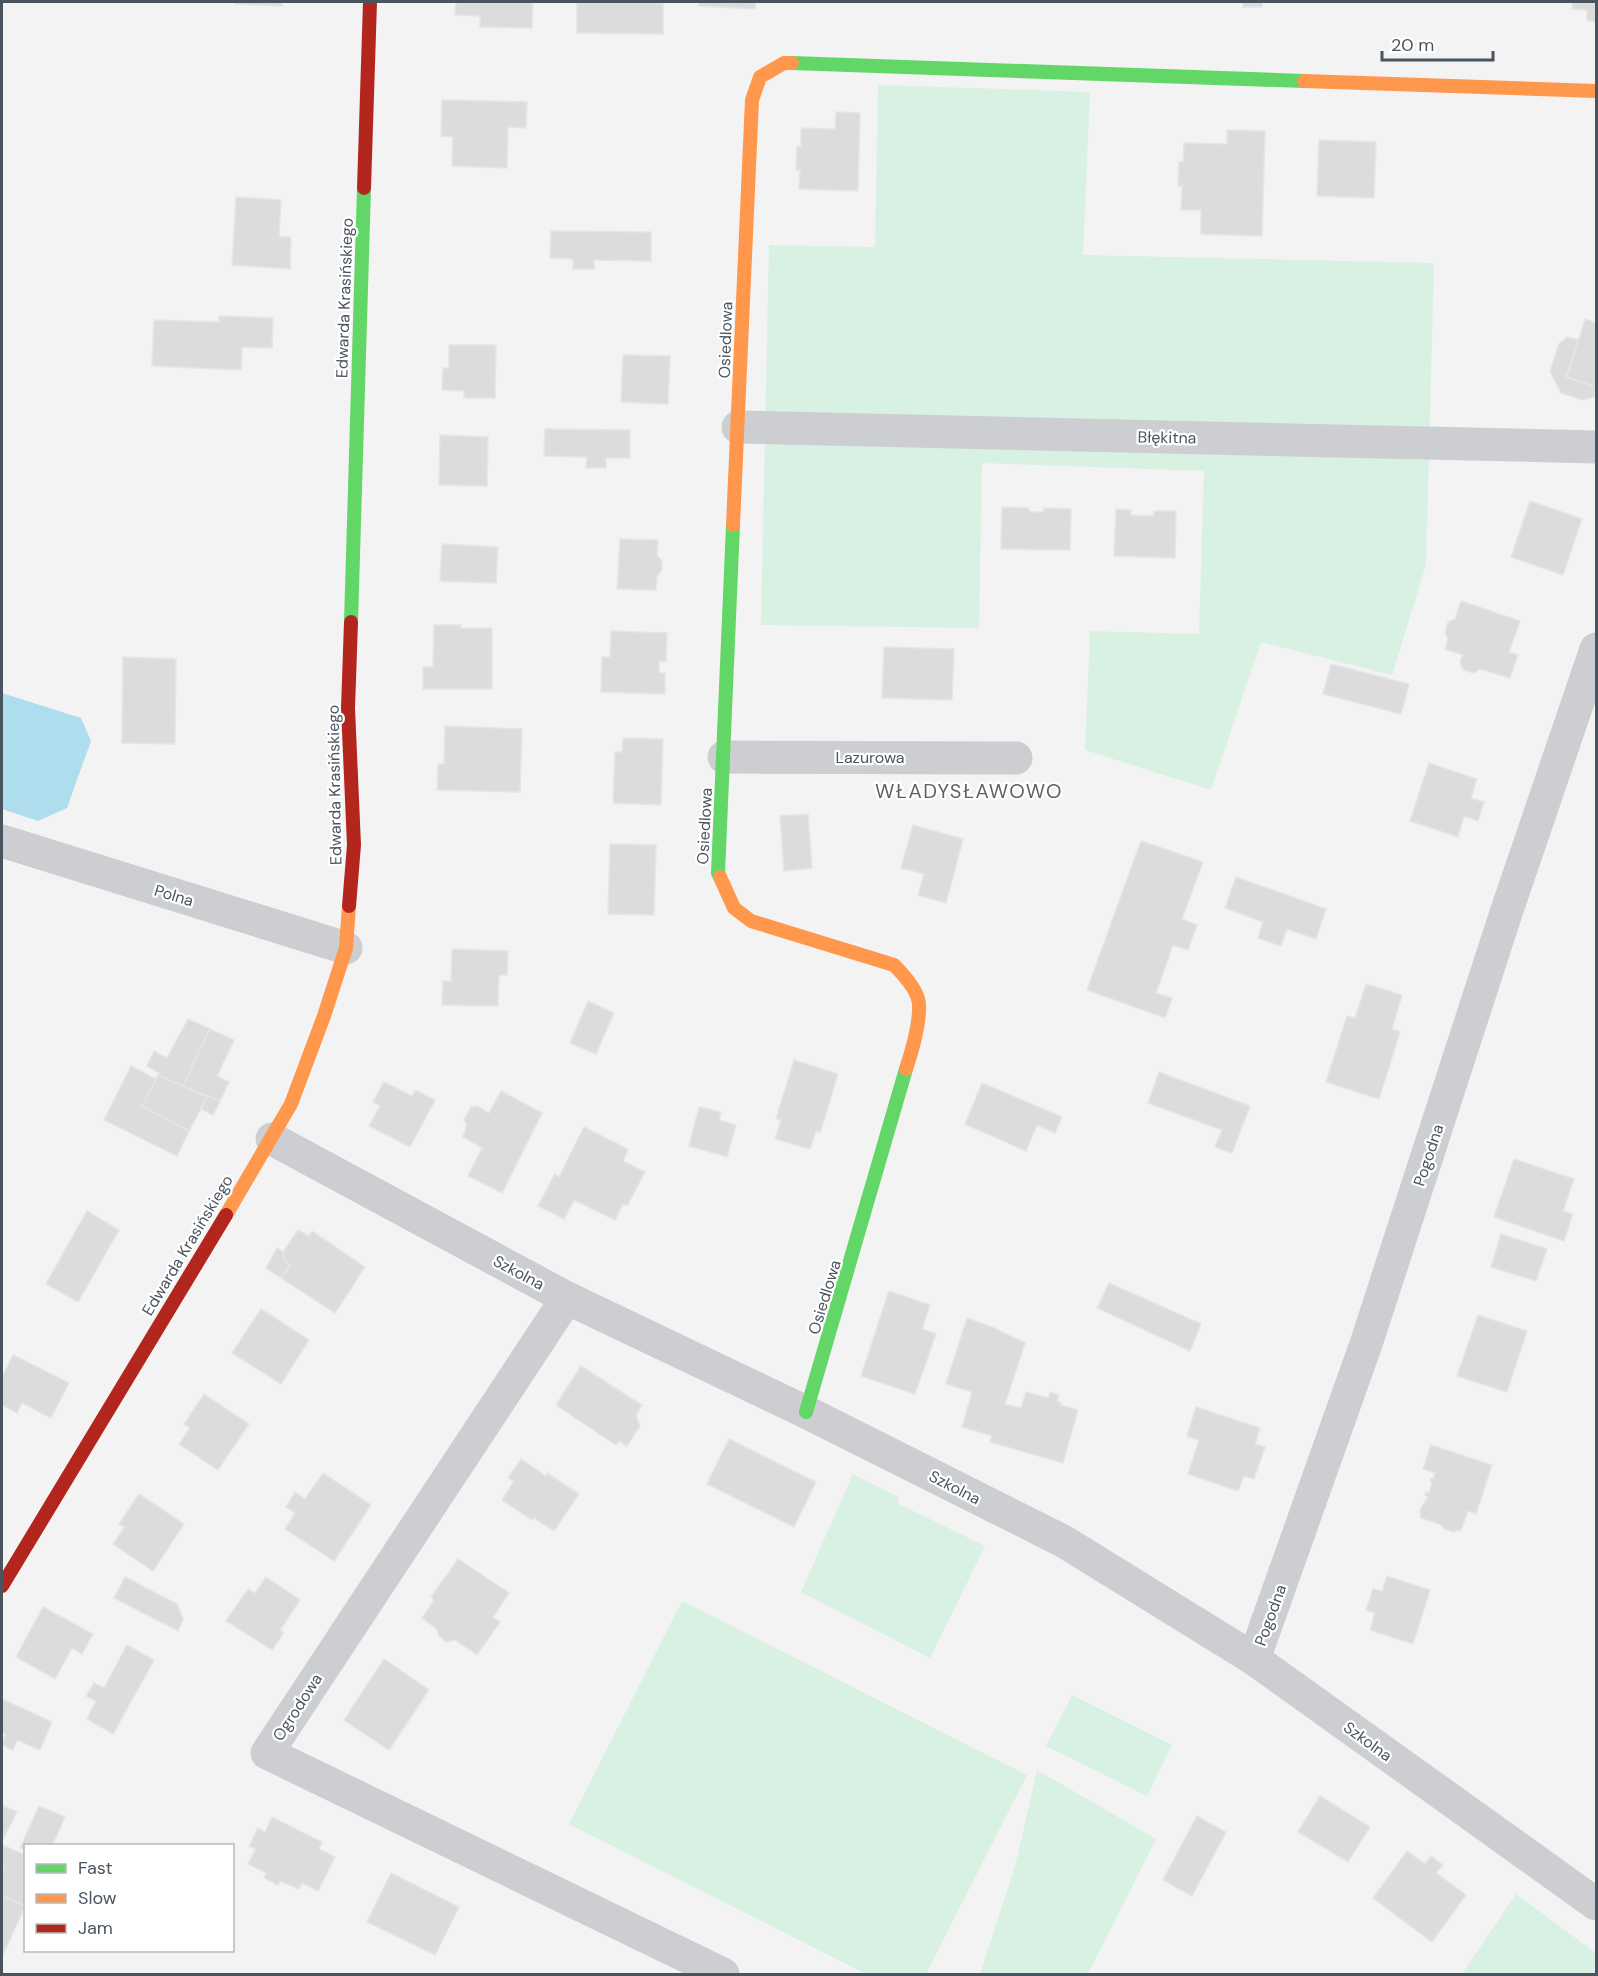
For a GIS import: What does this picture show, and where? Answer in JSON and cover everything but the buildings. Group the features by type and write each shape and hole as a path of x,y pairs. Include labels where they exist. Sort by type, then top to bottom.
{"street":[{"name":"Edwarda Krasińskiego","path":"2,1586 291,1104 324,1016 346,948 354,845 348,708 369,2"},
{"name":"Osiedlowa","path":"806,1412 914,1043 920,1003 907,978 894,965 751,921 734,908 718,873 752,100 760,77 784,63 1596,91"},
{"name":"Błękitna","path":"738,427 1596,447"},
{"name":"Pogodna","path":"1254,1659 1366,1344 1501,930 1596,649"},
{"name":"Lazurowa","path":"724,757 1016,758"},
{"name":"Polna","path":"2,841 346,948"},
{"name":"Szkolna","path":"272,1139 567,1298 806,1412 1063,1541 1254,1659 1596,1904"},
{"name":"Ogrodowa","path":"567,1298 267,1753 723,1974"}],"green space":[{"path":"878,85 1090,92 1083,255 1434,263 1426,565 1392,675 1261,642 1211,790 1085,750 1090,631 1199,634 1204,471 982,463 979,628 761,625 769,245 875,247"},
{"path":"853,1474 899,1497 897,1503 985,1546 930,1658 801,1592"},
{"path":"682,1601 1027,1775 926,1974 866,1974 569,1824"},
{"path":"1072,1695 1172,1745 1147,1796 1046,1746"},
{"path":"1037,1770 1156,1839 1088,1974 980,1974 1016,1863"},
{"path":"1516,1894 1596,1953 1596,1974 1462,1974"}],"water":[{"path":"2,693 81,718 91,741 67,808 38,821 2,809"}],"traffic: fast":[{"path":"792,63 1304,81"},
{"path":"351,622 364,188"},
{"path":"720,877 718,873 733,525"},
{"path":"806,1412 906,1069"}],"traffic: slow":[{"path":"733,525 752,100 760,77 784,63 792,63"},
{"path":"1304,81 1596,91"},
{"path":"720,877 734,908 751,921 894,965 898,969 913,988 919,1004 917,1028 906,1069"},
{"path":"226,1215 291,1104 324,1016 346,948 349,906"}],"traffic: jam":[{"path":"364,188 370,2"},
{"path":"349,906 354,845 348,708 351,622"},
{"path":"2,1586 226,1215"}],"district":[{"name":"WŁADYSŁAWOWO","path":"969,791"}]}
